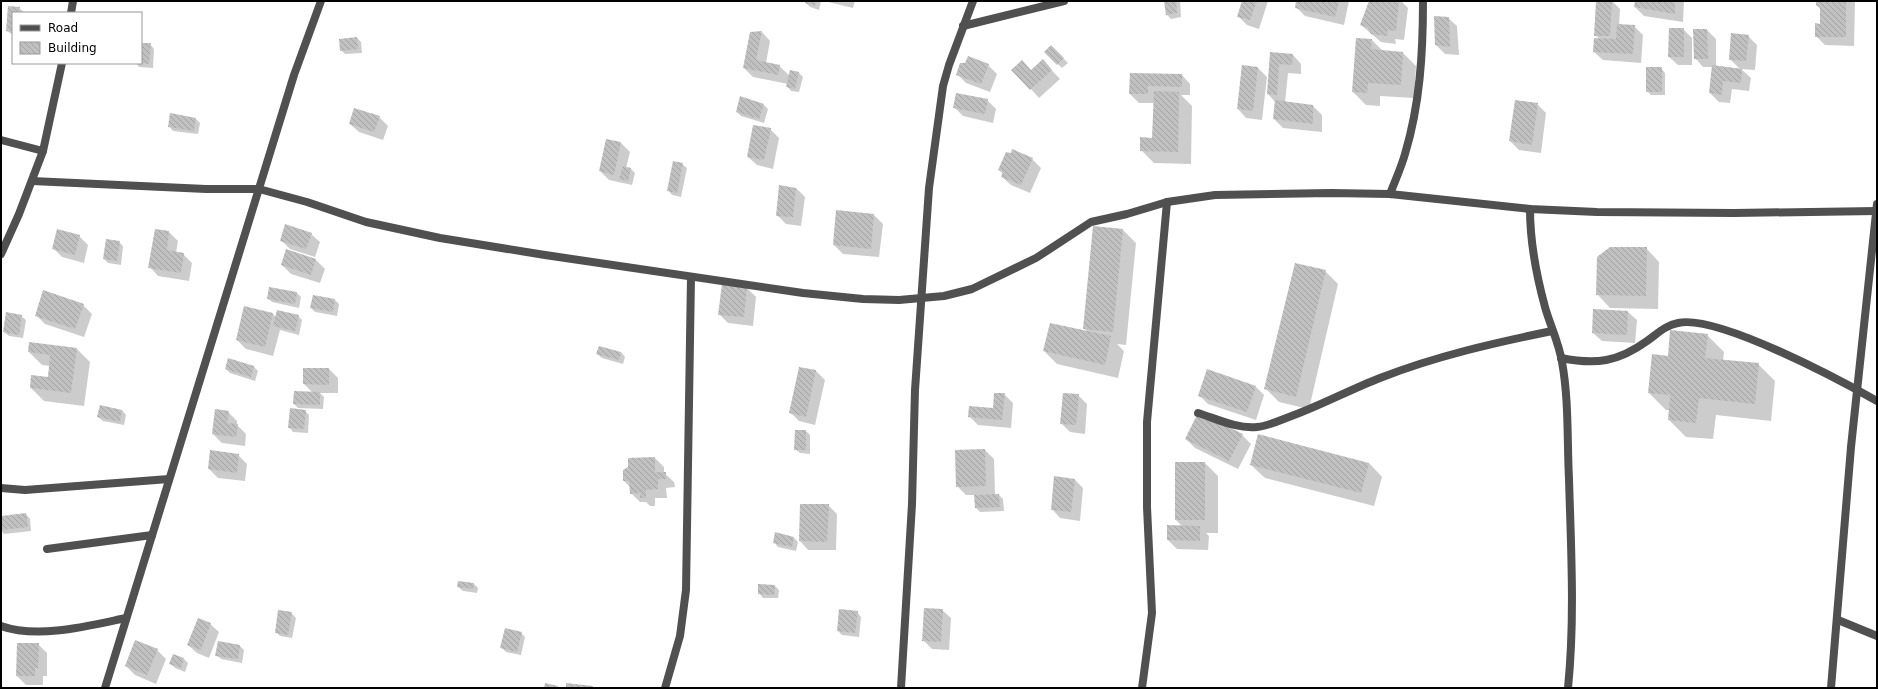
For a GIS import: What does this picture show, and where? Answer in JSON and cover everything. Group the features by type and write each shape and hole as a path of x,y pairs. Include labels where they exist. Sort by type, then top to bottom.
{"street":[{"path":"71,12 73,1"},
{"path":"105,688 294,75 321,1"},
{"path":"901,688 912,512 915,390 929,188 940,103 949,66 973,1"},
{"path":"963,26 1064,1"},
{"path":"1390,194 1405,154 1416,110 1424,1"},
{"path":"1,254 19,214 43,151 62,64"},
{"path":"1,140 43,151"},
{"path":"32,181 206,189 259,189 307,202 366,222 440,238 691,277 803,293 863,299 921,299 944,296 972,289 1036,258 1090,222 1127,214 1167,202 1215,195 1331,193 1390,194 1530,209 1597,212 1734,213 1877,207 1851,447 1838,620 1830,688"},
{"path":"1142,688 1152,613 1147,507 1147,422 1167,202"},
{"path":"1530,209 1530,238 1537,276 1561,358 1565,390 1569,496 1571,661 1568,688"},
{"path":"665,688 680,636 686,590 691,277"},
{"path":"1561,358 1584,363 1611,360 1634,351 1670,325 1678,322 1690,322 1705,325 1753,340 1877,401"},
{"path":"1198,413 1239,426 1264,426 1308,410 1380,378 1422,363 1498,342 1552,331"},
{"path":"1,488 25,490 169,479"},
{"path":"47,549 152,535"},
{"path":"1,626 12,630 42,631 86,626 126,618"},
{"path":"1838,620 1877,636"}],"building":[{"path":"805,1 816,1 815,6 805,3"},
{"path":"1164,1 1176,1 1177,13 1166,15"},
{"path":"1242,1 1257,1 1250,20 1237,17"},
{"path":"1296,1 1339,1 1335,17 1295,8"},
{"path":"1369,1 1399,1 1396,31 1387,30 1388,36 1371,34 1368,28 1360,25"},
{"path":"1596,1 1612,1 1610,36 1594,36"},
{"path":"1635,1 1675,1 1675,14 1634,7"},
{"path":"1816,1 1846,1 1846,37 1815,37 1815,23 1820,24 1820,8 1816,5"},
{"path":"8,6 20,7 19,12 12,12 12,32 6,31"},
{"path":"1434,16 1449,17 1450,47 1435,45"},
{"path":"1617,24 1635,25 1633,54 1593,52 1594,38 1616,39"},
{"path":"1669,28 1684,28 1684,57 1668,57"},
{"path":"1693,29 1707,29 1708,59 1694,59"},
{"path":"762,31 756,60 780,65 778,75 743,68 750,32"},
{"path":"1731,33 1749,35 1746,61 1729,60"},
{"path":"357,37 358,49 340,51 339,39"},
{"path":"1356,38 1372,39 1371,49 1403,52 1401,85 1368,83 1367,93 1352,92"},
{"path":"142,43 151,43 149,64 142,63"},
{"path":"1051,45 1064,58 1057,65 1044,52"},
{"path":"1270,52 1293,54 1292,65 1279,64 1277,95 1267,94"},
{"path":"968,56 989,64 981,84 956,75 960,63 965,63"},
{"path":"1043,59 1052,70 1030,90 1011,70 1022,60 1031,70"},
{"path":"1242,65 1258,67 1253,111 1237,109"},
{"path":"1712,65 1742,69 1741,83 1723,81 1722,95 1709,93"},
{"path":"1646,67 1662,67 1662,92 1646,92"},
{"path":"790,70 799,72 795,89 786,87"},
{"path":"1130,73 1182,74 1182,87 1148,86 1148,94 1129,94"},
{"path":"1154,91 1179,92 1178,152 1140,151 1140,137 1152,138"},
{"path":"956,93 988,99 985,114 953,108"},
{"path":"740,96 764,104 759,119 736,112"},
{"path":"1275,100 1313,105 1313,124 1273,119"},
{"path":"1515,100 1538,103 1532,145 1509,141"},
{"path":"354,108 380,116 374,132 349,124"},
{"path":"170,113 196,118 194,131 168,127"},
{"path":"753,125 771,128 764,160 747,157"},
{"path":"606,139 621,142 614,175 599,171"},
{"path":"1012,149 1033,158 1021,185 1001,177 1003,172 998,170 1006,152 1011,153"},
{"path":"673,161 683,163 677,193 667,191"},
{"path":"623,166 631,168 628,181 619,179"},
{"path":"779,185 796,188 793,217 776,216"},
{"path":"836,210 874,214 871,249 833,245"},
{"path":"285,224 312,233 306,249 280,241"},
{"path":"1093,226 1123,229 1113,332 1083,329"},
{"path":"57,229 80,235 75,255 52,249"},
{"path":"155,229 169,231 167,250 184,253 181,273 148,268"},
{"path":"106,239 120,241 117,261 103,259"},
{"path":"1610,247 1647,247 1646,296 1596,295 1597,257"},
{"path":"286,249 316,259 311,275 281,265"},
{"path":"1295,263 1326,270 1296,397 1264,389"},
{"path":"722,284 747,287 744,317 718,315"},
{"path":"269,287 297,292 295,304 267,299"},
{"path":"43,290 84,304 75,329 35,316"},
{"path":"313,295 335,299 333,312 310,308"},
{"path":"244,306 273,313 265,347 236,340"},
{"path":"1593,309 1628,311 1627,335 1592,333"},
{"path":"277,310 299,315 295,331 273,326"},
{"path":"6,312 22,315 19,335 3,332"},
{"path":"1050,323 1111,336 1105,365 1043,351"},
{"path":"1670,330 1708,334 1705,358 1759,363 1755,404 1699,398 1696,423 1668,420 1670,395 1648,393 1652,354 1668,356"},
{"path":"29,342 77,348 71,393 30,388 31,375 48,377 50,355 28,352"},
{"path":"599,346 621,352 619,360 596,354"},
{"path":"228,358 254,366 251,377 225,369"},
{"path":"799,367 816,370 806,417 789,413"},
{"path":"303,368 329,368 329,385 303,384"},
{"path":"1207,369 1256,386 1247,412 1198,396"},
{"path":"294,391 320,392 320,405 293,404"},
{"path":"994,393 1005,393 1002,420 968,417 969,406 993,408"},
{"path":"1063,393 1079,394 1076,425 1060,424"},
{"path":"100,405 122,410 120,422 97,417"},
{"path":"290,408 306,410 304,429 288,428"},
{"path":"215,409 229,411 227,423 238,424 236,437 212,434"},
{"path":"1198,413 1243,434 1229,461 1185,439"},
{"path":"795,430 806,430 806,450 794,450"},
{"path":"1258,434 1369,463 1361,493 1250,465"},
{"path":"985,449 986,486 956,487 955,450"},
{"path":"210,450 239,454 237,473 208,469"},
{"path":"655,457 655,472 666,472 666,479 658,479 658,489 646,490 646,498 640,498 640,493 630,494 629,481 623,481 623,470 628,467 628,458"},
{"path":"1175,462 1205,462 1205,520 1175,520"},
{"path":"1054,476 1075,479 1071,512 1051,510"},
{"path":"999,494 1000,507 975,508 974,495"},
{"path":"800,504 829,504 827,542 799,541"},
{"path":"26,513 28,527 1,530 1,516"},
{"path":"1167,525 1200,526 1200,541 1167,540"},
{"path":"775,532 794,537 792,547 773,543"},
{"path":"458,581 474,583 473,589 457,587"},
{"path":"758,584 775,585 774,595 758,594"},
{"path":"924,608 943,609 941,642 922,641"},
{"path":"839,609 858,611 855,633 837,631"},
{"path":"278,610 292,612 288,635 275,633"},
{"path":"198,618 211,623 201,650 187,645"},
{"path":"505,628 522,632 517,652 500,648"},
{"path":"135,640 158,649 147,675 125,666"},
{"path":"218,641 240,645 238,659 215,656"},
{"path":"17,643 39,643 38,668 35,668 35,676 16,676"},
{"path":"173,654 184,658 181,668 169,664"},
{"path":"545,683 558,686 557,688 544,688"},
{"path":"566,683 593,686 593,688 566,688"}]}
